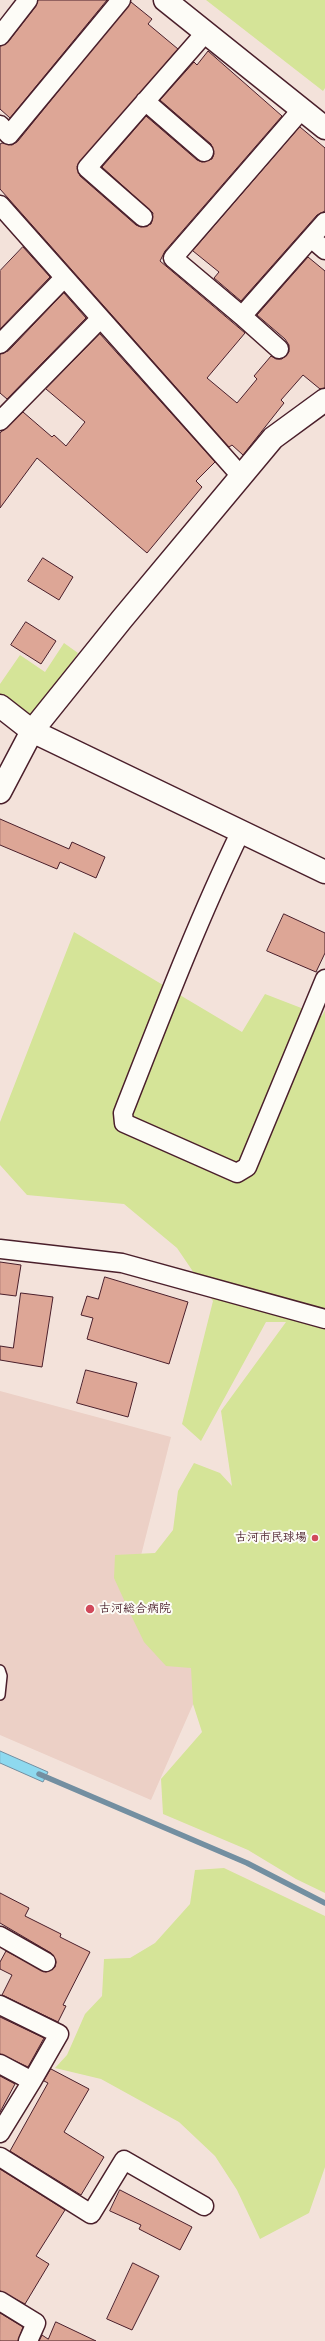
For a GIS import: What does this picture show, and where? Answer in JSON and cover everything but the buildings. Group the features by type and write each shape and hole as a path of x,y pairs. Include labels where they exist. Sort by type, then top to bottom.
{"street":[{"path":"0,36 28,0"},
{"path":"0,125 9,135 121,0"},
{"path":"165,0 325,128"},
{"path":"143,217 87,168 206,32"},
{"path":"145,101 204,152"},
{"path":"279,349 173,258 302,109"},
{"path":"0,205 241,476"},
{"path":"242,316 325,222"},
{"path":"311,238 325,250"},
{"path":"0,344 64,278"},
{"path":"0,421 100,319"},
{"path":"0,792 32,731 241,476 273,438 325,400"},
{"path":"0,706 32,731 240,833 325,872"},
{"path":"240,833 214,886 122,1113 124,1123 237,1173 247,1167 325,979"},
{"path":"0,1249 122,1263 325,1319"},
{"path":"0,1936 46,1962"},
{"path":"0,2005 59,2034 0,2133"},
{"path":"0,2064 32,2081"},
{"path":"0,2157 91,2214 124,2160 204,2206"},
{"path":"0,2301 36,2323 28,2341"}],"lane":[{"path":"0,1670 2,1676 0,1695"}],"shaded area":[{"name":"古河総合病院","path":"0,1391 171,1437 132,1591 227,1627 151,1800 0,1735"}],"green space":[{"path":"206,0 325,0 325,88 323,91"},
{"path":"64,643 78,653 31,723 0,702 0,684 20,655 45,672"},
{"path":"74,932 242,1032 265,994 322,1016 325,1010 325,1893 296,1879 248,1850 163,1814 161,1779 202,1732 193,1704 191,1668 166,1666 144,1642 114,1578 115,1555 155,1553 173,1530 178,1491 194,1463 220,1473 232,1486 221,1411 286,1322 266,1322 201,1441 182,1424 213,1301 177,1248 124,1204 27,1195 0,1165 0,1122"},
{"path":"224,1868 325,1916 325,2167 309,2213 260,2239 237,2190 215,2156 179,2122 101,2079 55,2068 67,2055 85,2014 102,1996 104,1959 130,1958 155,1943 190,1904 195,1870"}],"water":[{"path":"0,1751 48,1772 43,1782 0,1763"}],"waterway":[{"path":"39,1774 247,1863 325,1903"}],"place":[{"name":"古河市民球場","path":"315,1538"},
{"name":"古河総合病院","path":"90,1609"}]}
